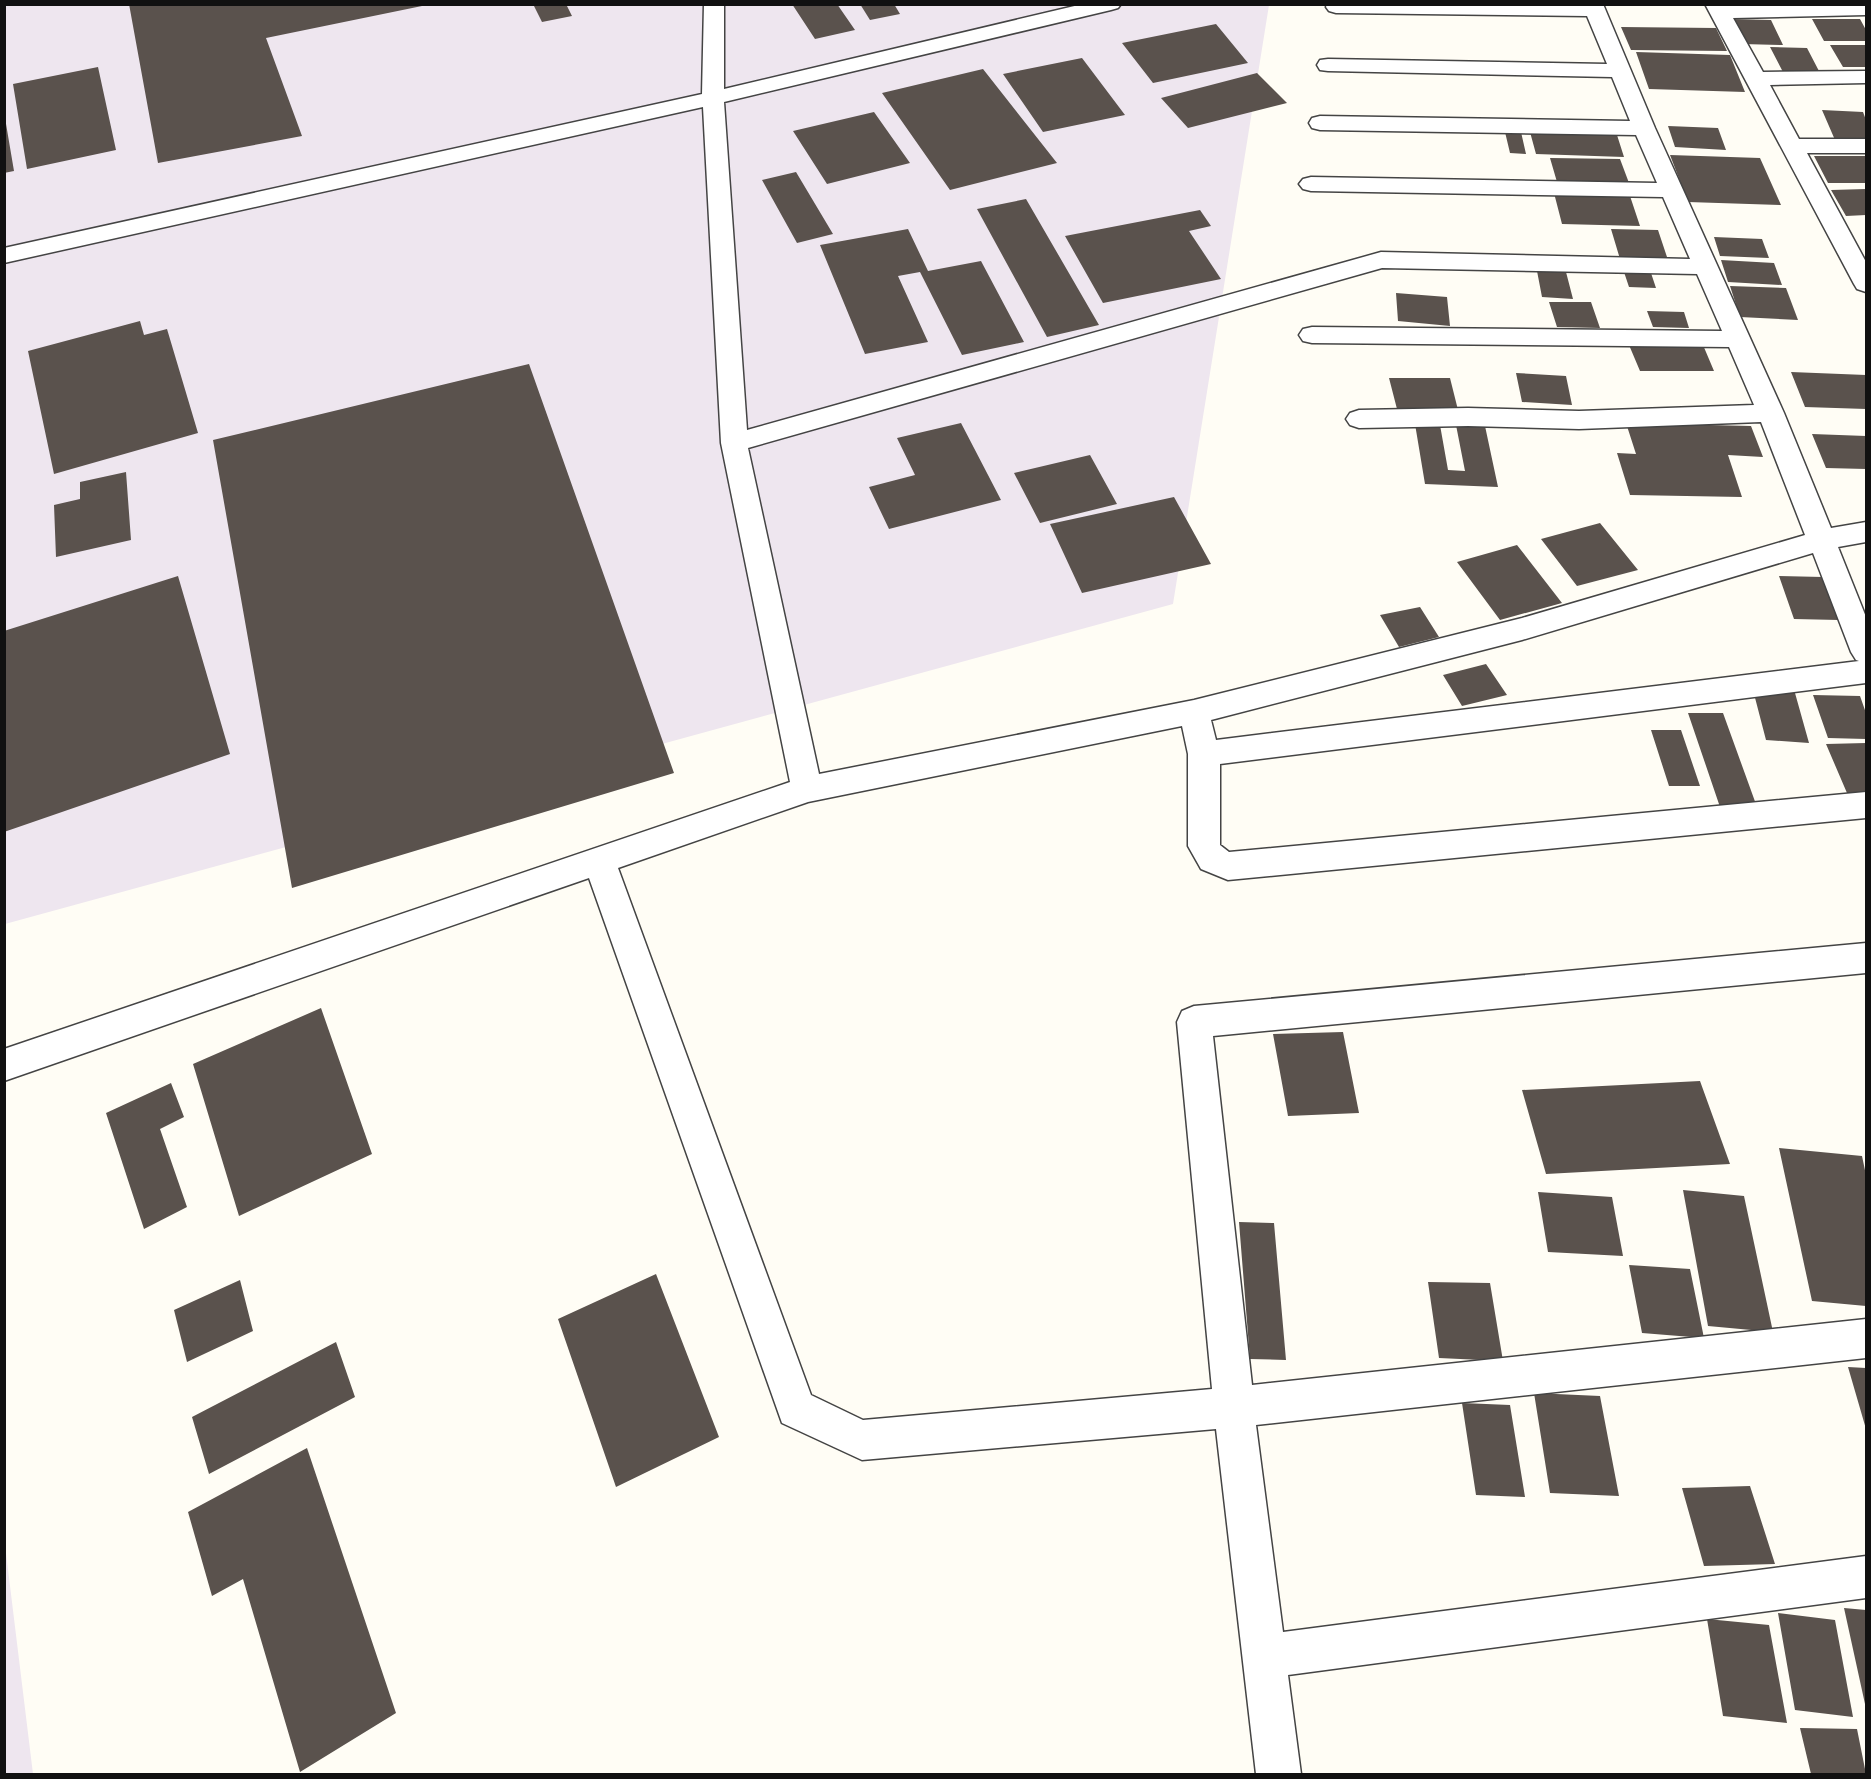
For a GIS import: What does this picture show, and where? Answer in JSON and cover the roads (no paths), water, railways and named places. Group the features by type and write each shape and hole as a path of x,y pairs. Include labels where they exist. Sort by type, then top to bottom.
{"street":[{"path":"714,4 713,98 734,443 807,789"},
{"path":"4,256 713,98 1111,4"},
{"path":"1336,7 1594,7 1671,190 1772,413 1866,652"},
{"path":"1866,9 1717,8 1793,146 1845,225 1866,284"},
{"path":"1328,65 1620,71"},
{"path":"1756,79 1866,77"},
{"path":"1320,123 1644,128"},
{"path":"1793,146 1866,146"},
{"path":"1311,184 1671,190"},
{"path":"734,443 1381,260 1707,267"},
{"path":"1312,335 1738,339"},
{"path":"1359,419 1468,417 1579,420 1772,413"},
{"path":"4,1065 807,789 1194,712 1522,629 1822,540 1866,532"},
{"path":"1204,754 1866,672"},
{"path":"1194,712 1204,754 1204,846 1208,856 1216,863 1228,866 1866,805"},
{"path":"599,861 796,1408 862,1440 1234,1407 1866,1338"},
{"path":"1278,1774 1234,1407 1194,1022 1866,958"},
{"path":"1265,1656 1866,1577"}]}
